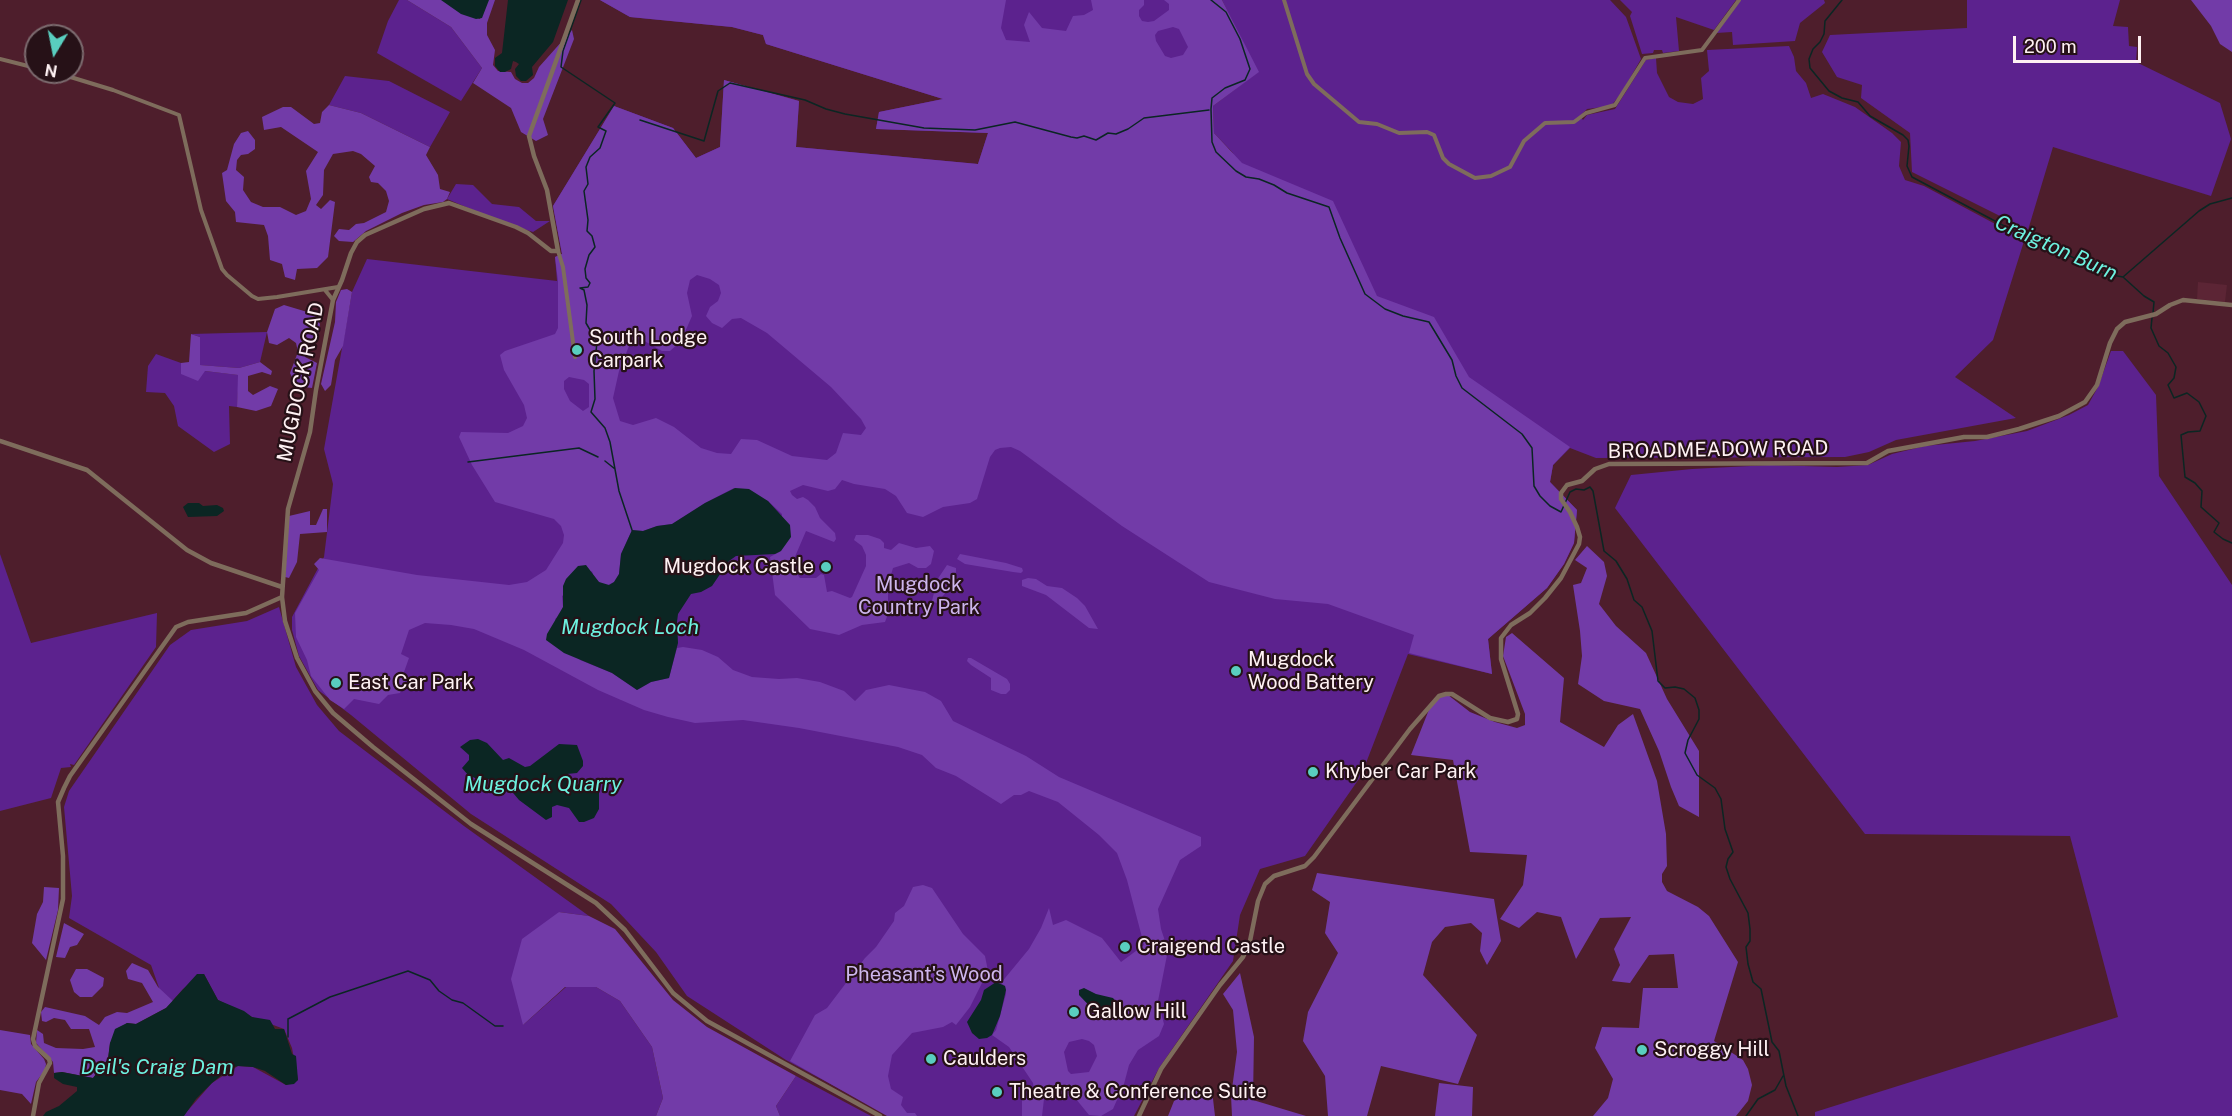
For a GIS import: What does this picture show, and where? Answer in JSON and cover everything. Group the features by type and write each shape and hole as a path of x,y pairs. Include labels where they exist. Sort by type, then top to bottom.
{"street":[{"path":"575,357 563,267 547,190 529,136 578,0"},
{"path":"1284,0 1307,74 1318,88 1359,122 1377,124 1399,133 1427,132 1434,135 1443,158 1474,178 1491,176 1510,167 1524,141 1545,123 1574,122 1586,113 1615,105 1644,58 1702,50 1739,0"},
{"path":"0,59 24,65"},
{"path":"84,81 179,115 201,210 226,275 258,299 338,287"},
{"name":"MUGDOCK ROAD","path":"558,251 550,251 528,233 516,227 449,203 424,209 365,235 357,242 333,300 310,432 288,509 282,597 285,621 297,658 315,691 333,713 471,824 596,903 626,930 673,993 707,1021 880,1116"},
{"path":"326,290 333,300"},
{"name":"BROADMEADOW ROAD","path":"1139,1116 1161,1069 1220,985 1243,957 1250,941 1258,901 1265,884 1274,876 1305,866 1335,832 1410,729 1439,696 1452,694 1490,718 1508,722 1517,719 1518,714 1501,659 1501,638 1511,625 1530,613 1545,598 1567,567 1580,540 1569,509 1562,501 1561,493 1567,485 1582,481 1595,469 1609,464 1867,463 1888,451 2019,429 2059,416 2085,402 2097,386 2110,343 2117,329 2125,322 2154,315 2183,300 2232,305"},
{"path":"0,441 87,470 187,550 211,563 282,587"},
{"path":"33,1116 39,1083 50,1063 49,1059 35,1046 33,1039 63,899 63,856 58,802 64,788 70,776 176,627 188,622 246,613 282,597"}],"shaded area":[{"path":"2198,282 2227,285 2225,302 2197,299"}],"green space":[{"path":"399,0 407,0 451,27 482,68 461,101 377,53 388,21"},
{"path":"407,0 445,0 465,13 480,19 487,0 495,0 487,23 487,35 495,50 493,65 498,71 511,72 515,79 522,83 528,83 534,78 539,67 572,30 574,39 543,119 548,135 536,141 521,132 511,108 473,83 482,68 451,27"},
{"name":"Mugdock Country Park","path":"600,0 1218,0 1208,106 1210,134 1234,154 1214,133 1213,106 1258,72 1222,0 1610,0 1626,17 1641,59 1611,106 1587,109 1580,116 1583,120 1587,115 1615,109 1646,60 1656,58 1657,73 1669,97 1678,102 1693,104 1703,99 1701,78 1709,71 1707,50 1789,46 1794,57 1796,71 1806,83 1811,98 1823,94 1855,107 1901,142 1899,166 1905,180 1924,186 2025,238 1993,340 1955,377 2016,418 1896,440 1869,452 1845,457 1596,458 1570,448 1553,465 1550,482 1577,510 1574,543 1564,564 1547,588 1488,639 1492,674 1408,654 1361,776 1305,856 1260,869 1240,915 1233,961 1159,1068 1134,1116 890,1116 786,1060 687,996 656,952 611,904 471,814 318,690 299,656 292,630 292,617 324,557 333,484 324,449 352,292 367,259 557,281 555,257 562,254 553,206 614,106 673,128 696,158 720,147 724,80 799,101 796,147 978,164 988,133 876,129 879,112 943,99 766,44 763,35 732,27 630,17"},
{"path":"600,0 1006,0 1001,28 1006,40 1030,42 1024,25 1029,12 1042,28 1066,31 1073,16 1084,15 1093,10 1091,0 1144,0 1139,16 1142,21 1148,22 1154,21 1169,10 1169,4 1164,0 1222,0 1259,72 1213,106 1214,133 1242,163 1333,201 1377,296 1434,317 1469,377 1570,447 1553,465 1550,482 1577,510 1574,543 1564,564 1547,588 1488,639 1492,674 1409,653 1414,635 1328,604 1275,599 1209,582 1122,526 1020,451 1011,447 995,450 990,457 977,499 970,503 943,507 923,517 907,513 896,496 885,489 842,480 835,489 828,491 803,485 790,491 797,499 803,497 808,500 815,507 820,518 835,533 834,542 806,531 791,566 800,578 816,578 821,574 824,575 827,592 832,591 852,597 866,566 866,555 862,546 854,540 856,535 868,535 880,539 884,543 884,548 891,550 899,543 916,548 930,546 934,551 931,564 926,568 918,568 909,563 893,568 888,585 888,614 885,622 862,625 839,635 810,629 775,595 770,557 781,551 782,514 768,501 734,488 672,524 643,531 632,530 621,554 619,574 614,582 603,585 594,578 592,571 562,596 563,607 560,615 555,619 580,660 612,673 637,690 651,682 669,678 677,648 683,647 702,650 718,657 733,670 752,677 797,678 820,682 844,691 855,701 866,690 889,685 925,692 941,701 953,721 1026,756 1059,777 1201,837 1201,846 1180,860 1158,909 1161,929 1168,950 1158,1001 1164,1024 1159,1036 1138,1050 1129,1065 1113,1109 1101,1116 1089,1115 1076,1099 1051,1092 1044,1099 1042,1116 1022,1116 1022,1100 1034,1089 1033,1083 1009,1047 992,1035 996,1030 1006,994 1005,986 1001,983 1029,949 1049,908 1053,925 1066,920 1102,938 1121,962 1144,945 1127,880 1117,853 1099,835 1058,802 1029,791 1021,795 1014,795 1001,804 956,776 936,768 922,755 898,747 743,720 695,723 668,717 644,710 598,690 524,650 474,629 451,625 425,623 409,630 401,654 409,658 404,672 405,682 400,693 388,695 379,704 354,699 344,709 330,700 311,676 307,660 296,637 295,613 319,570 314,564 320,558 417,575 509,585 527,582 546,570 563,543 564,535 561,526 554,519 495,502 472,465 459,437 461,432 508,433 523,426 527,418 524,405 504,370 500,355 505,351 555,334 558,328 558,281 555,257 562,254 553,206 614,106 673,128 696,158 720,147 724,80 799,101 796,147 978,164 988,133 876,129 879,112 943,99 766,44 763,35 732,27 630,17","holes":["1173,27 1179,29 1188,47 1183,55 1171,58 1165,56 1156,41 1155,35 1158,31","697,275 719,285 721,293 718,301 710,307 706,316 712,323 722,328 732,319 741,318 767,333 831,387 861,419 866,428 861,435 843,433 836,453 827,460 792,456 757,440 741,439 731,454 717,453 701,448 674,427 656,418 633,425 620,421 613,398 619,371 631,341 635,338 641,339 662,351 670,351 681,341 692,316 687,293 690,280","569,377 584,380 589,384 589,407 583,411 570,401 564,389 564,381","1082,1039 1094,1045 1097,1056 1089,1072 1071,1074 1068,1071 1064,1052 1069,1042"]},
{"path":"1620,0 1736,0 1714,30 1676,17 1679,51 1663,53 1662,50 1654,50 1653,53 1642,54 1630,16 1632,12"},
{"path":"1741,0 1824,0 1825,3 1800,23 1795,41 1733,45 1732,32 1716,33"},
{"path":"1967,0 2120,0 2113,26 2128,27 2129,46 2137,47 2136,62 2220,103 2231,139 2211,196 2053,147 2028,230 1912,172 1910,133 1861,98 1862,85 1837,77 1822,52 1830,35 1967,28"},
{"path":"2191,0 2232,0 2232,52 2220,44 2211,26"},
{"path":"345,76 389,81 450,112 430,147 361,113 329,105"},
{"path":"329,105 361,113 430,147 426,155 438,175 440,189 450,192 443,202 424,205 402,213 366,231 353,242 339,241 334,236 339,229 349,230 356,224 364,223 386,212 389,201 386,191 378,183 371,182 369,177 375,166 361,154 353,151 333,154 324,170 323,195 316,205 321,209 330,200 335,202 328,257 317,268 297,269 295,280 285,277 282,264 270,260 268,236 264,225 236,222 235,212 226,201 222,173 227,170 234,144 241,133 248,131 255,140 255,149 248,154 241,155 237,160 236,170 244,177 243,190 251,202 263,207 280,207 296,215 306,211 311,199 306,171 318,152 281,127 264,130 262,117 283,107 291,107 314,124 320,123 322,112"},
{"path":"456,184 473,185 492,204 519,207 536,221 550,221 533,232 499,221 447,199"},
{"path":"347,289 352,292 343,346 335,360 331,385 325,391 321,384 335,322 336,302 341,290"},
{"path":"284,305 314,314 320,324 318,337 308,342 305,357 317,363 312,388 296,386 290,373 298,352 296,343 289,338 277,345 269,343 267,332 275,309"},
{"path":"267,332 260,362 239,368 199,365 200,337 191,334"},
{"path":"191,334 200,337 200,365 239,368 260,362 272,371 271,375 262,372 248,376 248,391 253,395 270,386 278,389 271,406 256,411 237,407 238,375 205,371 198,381 181,374 181,363 189,362"},
{"path":"2111,351 2123,351 2156,395 2159,476 2232,585 2232,1116 1815,1116 1815,1112 2118,1017 2070,836 1865,834 1615,508 1631,475 1770,465 1837,467 1868,465 1892,454 1925,446 1975,441 2027,431 2088,405 2098,387"},
{"path":"156,354 181,363 181,374 205,371 239,375 237,407 229,406 230,444 214,452 178,426 174,406 165,393 146,392 148,366"},
{"path":"323,509 327,509 327,532 300,534 297,562 289,578 285,577 289,516 310,511 310,525 316,525"},
{"path":"1587,546 1604,562 1607,576 1599,604 1616,626 1646,653 1667,699 1699,751 1699,817 1679,806 1659,751 1640,709 1604,701 1578,684 1582,656 1573,585 1581,583 1587,568 1575,560"},
{"path":"0,554 31,643 157,613 156,647 74,765 70,764 71,767 61,768 51,798 0,811"},
{"path":"960,554 1006,563 1022,568 1023,571 1021,573 965,564 957,559"},
{"path":"947,565 956,568 956,572 947,591 937,603 933,602 937,580"},
{"path":"1036,579 1047,586 1062,588 1077,598 1085,606 1098,629 1089,628 1046,595 1022,586 1022,580"},
{"path":"279,607 296,667 317,705 339,731 464,826 589,916 559,912 523,1025 566,987 596,987 620,1001 652,1047 663,1098 656,1116 183,1116 212,1083 238,1066 253,1067 286,1085 298,1080 292,1048 284,1029 252,1017 218,1000 204,974 183,989 166,1008 151,965 69,918 72,896 64,807 69,791 170,645 191,630 247,621"},
{"path":"1512,633 1564,678 1560,722 1604,747 1618,725 1633,714 1657,781 1666,834 1667,866 1662,874 1662,882 1667,891 1698,907 1709,916 1738,962 1714,1041 1743,1060 1748,1069 1752,1085 1748,1101 1736,1116 1593,1116 1608,1098 1613,1079 1595,1048 1602,1027 1639,1028 1643,988 1678,988 1674,954 1649,955 1630,983 1612,981 1620,965 1614,949 1631,917 1600,918 1576,959 1561,917 1537,912 1519,928 1500,919 1523,885 1527,855 1470,852 1453,760 1411,755 1430,707 1441,696 1448,695 1470,712 1495,722 1517,728 1525,725 1525,714 1503,656 1506,637"},
{"path":"968,658 1007,679 1010,690 1006,694 1001,694 991,690 991,678 971,665 967,661"},
{"path":"1317,873 1494,899 1501,941 1487,965 1480,951 1482,933 1471,923 1445,927 1432,942 1423,975 1477,1035 1458,1084 1381,1066 1367,1116 1328,1116 1325,1076 1303,1041 1308,1012 1338,953 1325,933 1330,902 1312,890"},
{"name":"Pheasant's Wood","path":"923,885 932,888 963,934 985,956 988,971 970,1007 956,1025 952,1022 943,1027 912,1033 892,1055 888,1076 891,1089 903,1097 901,1105 907,1113 915,1113 917,1116 887,1116 790,1061 815,1015 827,1008 876,947 894,921 895,913 904,906 913,887"},
{"path":"44,887 59,888 58,910 46,960 32,943 37,914 43,902"},
{"path":"559,912 589,916 615,929 673,1000 707,1027 796,1076 776,1106 780,1116 656,1116 663,1098 652,1047 620,1001 596,987 565,987 523,1025 511,979 522,939"},
{"path":"64,923 84,934 77,945 70,947 65,958 56,957"},
{"path":"132,963 148,970 158,987 173,1001 166,1008 136,1024 127,1023 110,1043 108,1059 93,1078 62,1072 54,1073 53,1062 36,1043 37,1030 43,1034 44,1043 56,1048 95,1047 89,1029 71,1029 65,1020 54,1018 46,1022 42,1021 41,1012 45,1007 85,1016 99,1025 105,1017 117,1012 127,1013 153,1002 142,983 128,979 126,971"},
{"path":"76,969 87,969 104,978 103,986 92,997 80,997 74,992 70,980"},
{"path":"1240,973 1254,1037 1253,1100 1306,1116 1232,1116 1231,1096 1237,1052 1233,1010 1223,994"},
{"path":"0,1030 30,1035 31,1044 44,1059 45,1070 36,1082 31,1104 22,1094 0,1090"},
{"path":"796,1076 871,1116 780,1116 776,1106"},
{"path":"1439,1083 1473,1087 1472,1116 1435,1116"},
{"path":"1193,1086 1212,1090 1215,1116 1168,1116 1174,1101"}],"water":[{"path":"441,0 489,0 482,18 476,19 461,14"},
{"path":"508,0 568,0 553,42 532,67 533,75 526,81 521,81 516,76 515,69 519,64 516,62 513,61 511,69 505,72 500,72 495,66 495,58 502,53"},
{"name":"Mugdock Loch","path":"735,488 749,489 768,501 790,525 791,537 781,551 775,554 736,556 729,561 712,586 691,594 678,614 678,643 669,678 651,682 637,690 612,673 564,653 546,640 547,634 563,607 563,586 566,579 578,566 586,565 599,582 609,585 619,574 621,554 632,530 643,531 672,524 705,503"},
{"path":"188,503 199,503 203,506 217,505 224,511 217,516 188,517 183,507"},
{"name":"Mugdock Quarry","path":"478,739 487,743 503,760 509,758 525,767 530,766 559,744 577,745 583,766 577,773 567,774 565,778 574,788 582,781 588,781 599,792 599,809 594,818 579,822 569,808 557,805 552,807 552,817 546,820 519,800 503,781 468,775 462,768 469,760 469,755 460,747 470,740"},
{"name":"Deil's Craig Dam","path":"197,974 204,974 218,1000 252,1017 270,1020 275,1029 284,1029 292,1054 296,1056 298,1080 294,1084 286,1085 265,1071 253,1067 238,1066 230,1068 212,1083 196,1099 184,1116 43,1116 77,1091 77,1087 63,1084 54,1078 54,1073 62,1072 93,1078 108,1059 115,1029 127,1023 136,1024 166,1008"},
{"path":"996,982 1005,986 1006,990 1000,1016 992,1035 979,1039 972,1033 967,1022 981,1000 984,990"},
{"path":"1084,988 1113,998 1117,1003 1115,1012 1105,1018 1100,1017 1079,995 1079,990"}],"waterway":[{"path":"581,0 563,51 561,67 615,103 598,127 606,131 600,148 590,157 586,167 588,184 584,191 588,220 587,231 592,236 595,247 589,255 585,269 586,278 590,283 588,287 580,288 584,290 587,305 586,323 597,342 594,371 595,399 591,412 605,428 610,442 619,491 632,530"},
{"path":"1211,0 1226,12 1240,39 1250,69 1245,80 1225,88 1212,98 1212,142 1216,152 1246,177 1259,179 1287,193 1329,207 1365,294 1385,309 1429,322 1452,360 1462,388 1522,434 1532,448 1534,486 1550,506 1561,512 1570,492 1590,487 1593,491 1604,551 1616,561 1627,579 1634,600 1642,607 1652,631 1658,681 1665,688 1684,689 1695,698 1699,710 1699,719 1688,740 1685,753 1697,775 1715,788 1721,799 1725,829 1733,852 1726,867 1748,913 1750,929 1750,941 1746,947 1748,964 1753,982 1761,989 1772,1042 1779,1051 1786,1086 1798,1116"},
{"name":"Craigton Burn","path":"1842,0 1825,21 1824,34 1809,59 1810,68 1829,91 1842,98 1858,102 1870,116 1908,140 1907,166 1912,177 2010,229 2036,239 2106,274 2123,277 2154,302 2153,313"},
{"path":"640,120 704,141 718,91 730,83 805,100 845,114 924,128 975,130 1015,122 1071,137 1084,136 1096,140 1108,133 1116,134 1128,129 1144,118 1209,110"},
{"path":"2123,277 2199,211 2210,204 2232,198"},
{"name":"Craigton Burn","path":"2152,318 2151,328 2159,346 2168,353 2176,367 2174,378 2168,385 2174,398 2187,393 2199,402 2206,416 2200,431 2181,435 2185,477 2202,491 2201,507 2219,523 2214,532 2232,543"},
{"path":"468,462 579,448 598,457"},
{"path":"605,461 615,469"},
{"path":"288,1037 288,1019 330,997 408,971 430,980 439,991 452,1000 463,1003 495,1026 503,1026"},
{"path":"1746,1116 1758,1099 1775,1090 1783,1076"}],"place":[{"name":"South Lodge Carpark","path":"577,350"},
{"name":"Mugdock Castle","path":"826,567"},
{"name":"Mugdock Wood Battery","path":"1236,671"},
{"name":"East Car Park","path":"336,683"},
{"name":"Khyber Car Park","path":"1313,772"},
{"name":"Craigend Castle","path":"1125,947"},
{"name":"Gallow Hill","path":"1074,1012"},
{"name":"Scroggy Hill","path":"1642,1050"},
{"name":"Caulders","path":"931,1059"},
{"name":"Theatre & Conference Suite","path":"997,1092"}]}
